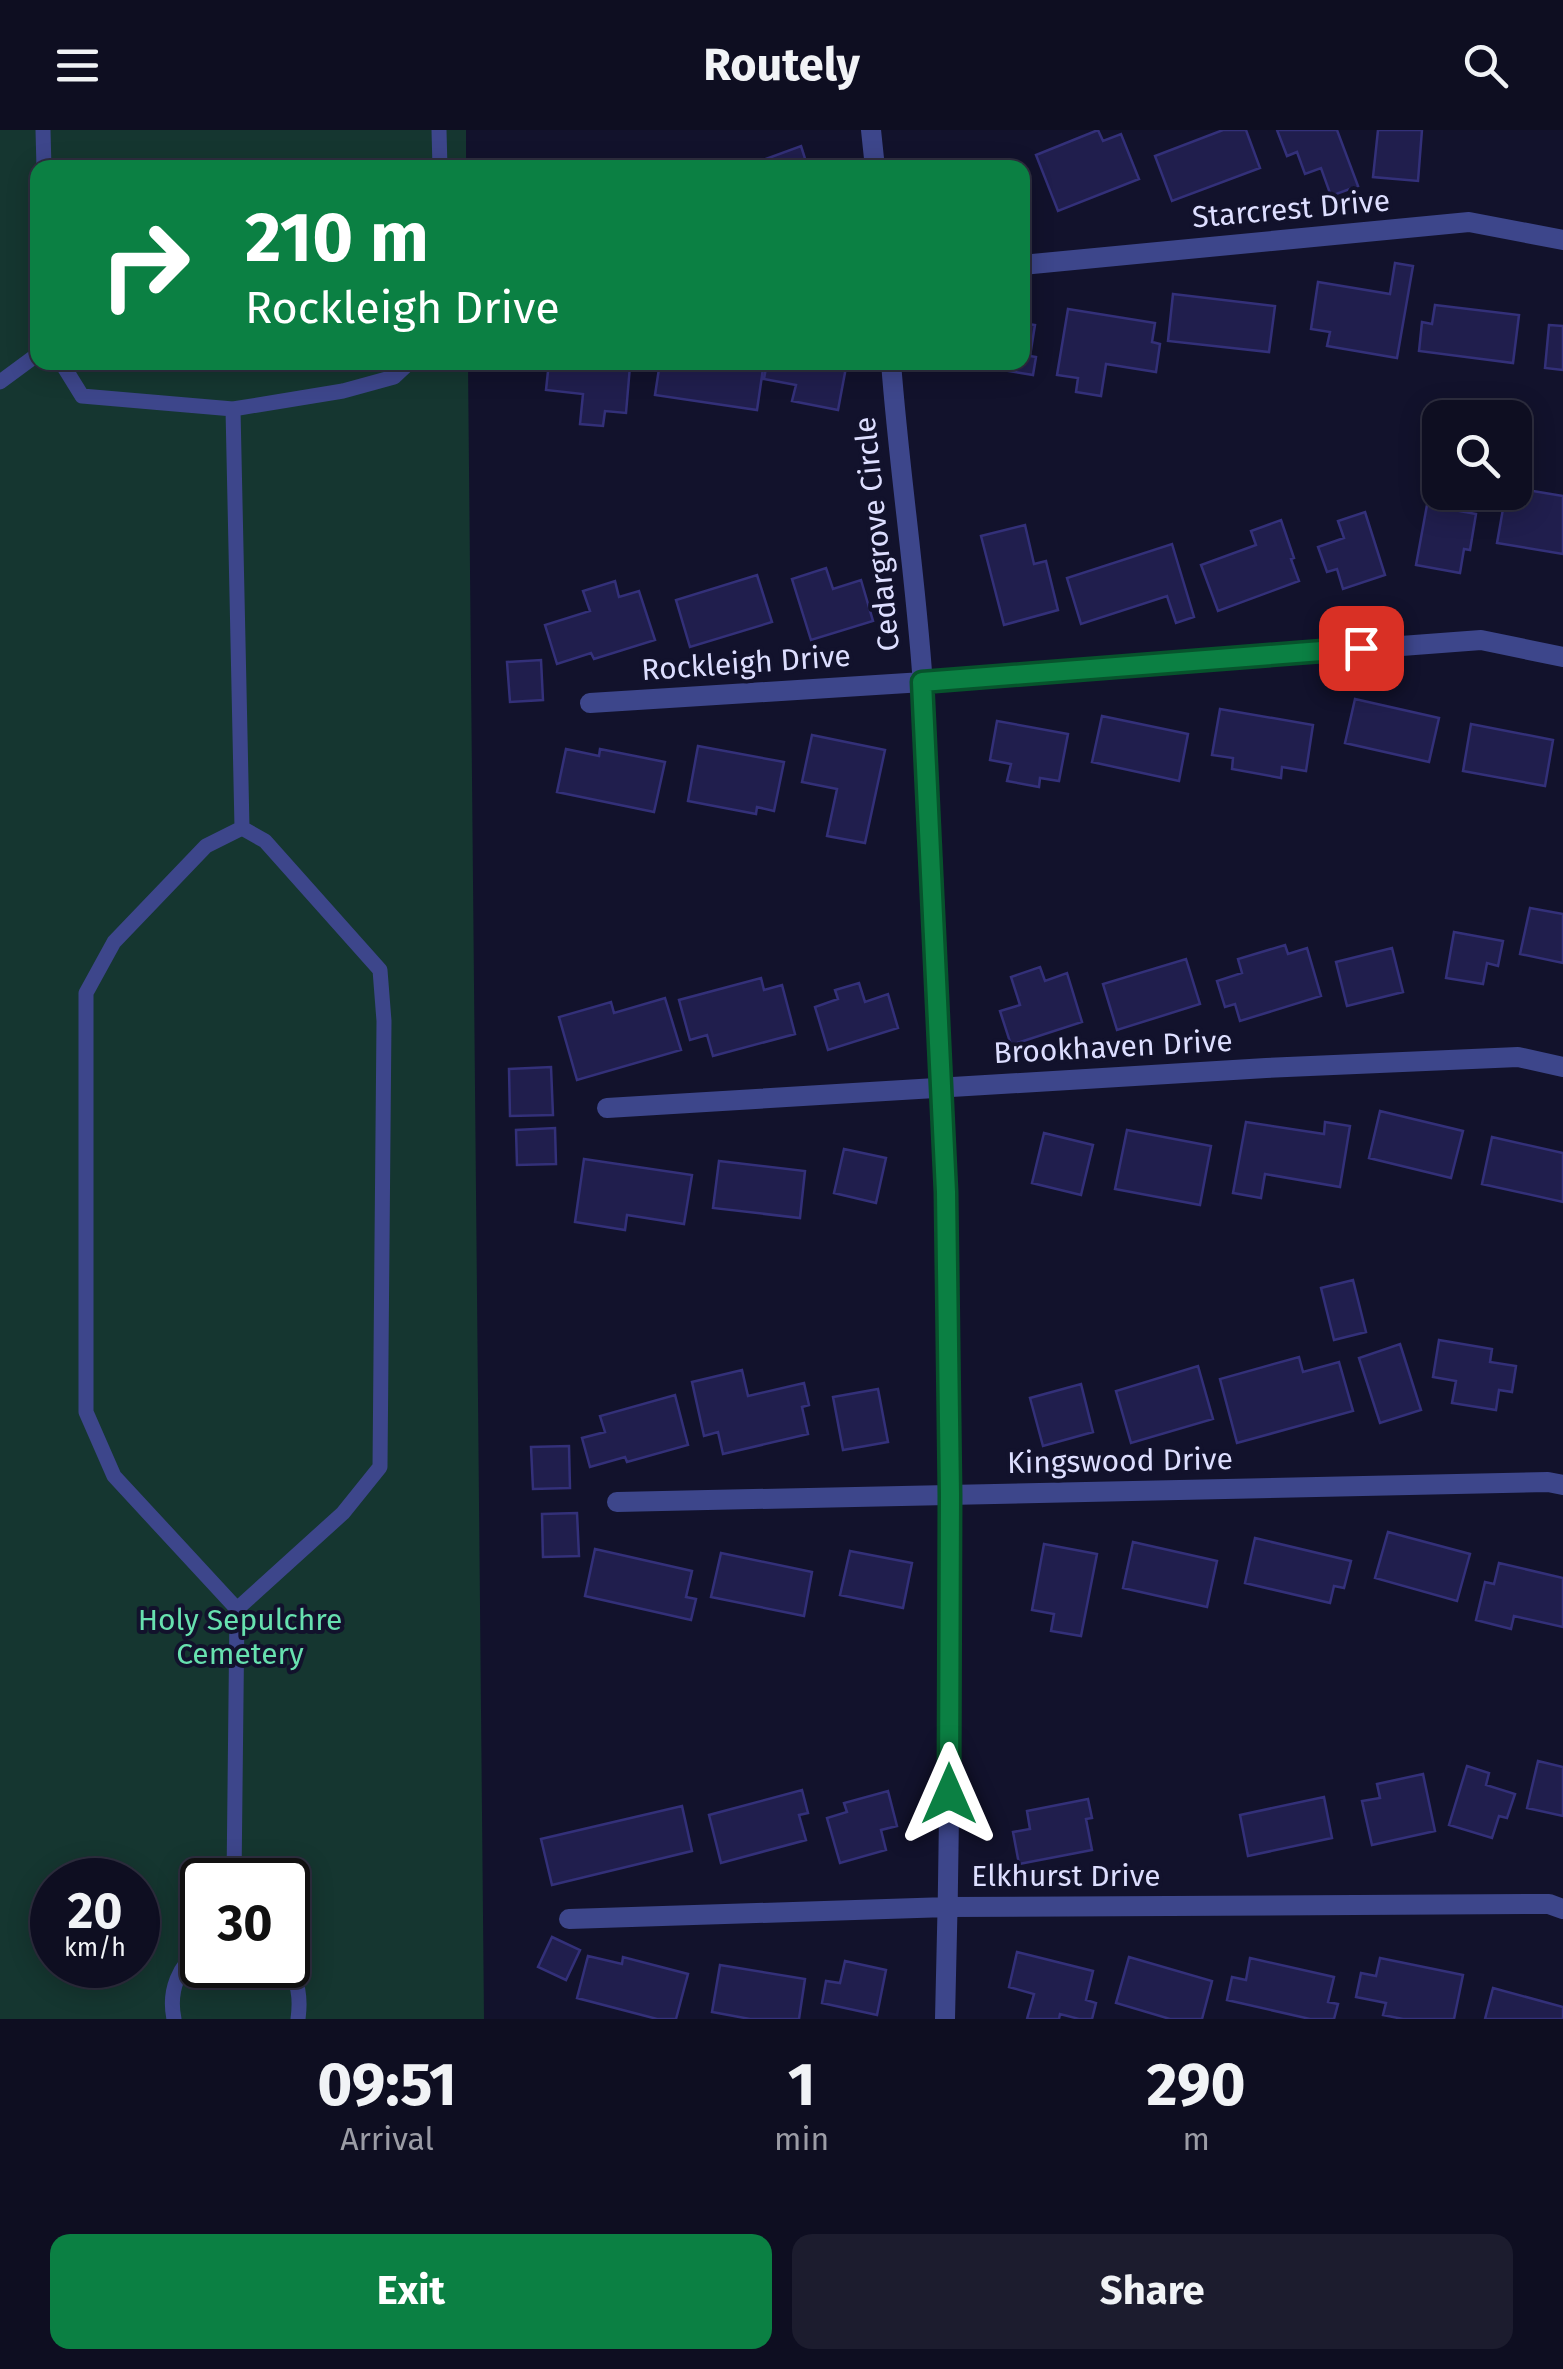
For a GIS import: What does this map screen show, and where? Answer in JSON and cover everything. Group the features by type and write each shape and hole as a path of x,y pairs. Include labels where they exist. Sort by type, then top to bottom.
{"street":[{"path":"872,130 874,160"},
{"name":"Starcrest Drive","path":"1030,263 1469,222 1563,240"},
{"name":"Cedargrove Circle","path":"892,370 922,682 946,1192 950,1495 945,2019"},
{"name":"Rockleigh Drive","path":"590,703 1480,640 1563,657"},
{"name":"Brookhaven Drive","path":"607,1108 1266,1068 1518,1057 1563,1066"},
{"name":"Kingswood Drive","path":"617,1502 1548,1482 1563,1485"},
{"name":"Elkhurst Drive","path":"568,1919 948,1907 1550,1904 1563,1909"}],"lane":[{"path":"43,130 44,160"},
{"path":"439,130 440,160"},
{"path":"0,382 30,360"},
{"path":"65,370 82,396 233,410 343,391 394,377 401,370"},
{"path":"233,410 242,828"},
{"path":"237,1609 343,1513 380,1467 384,1021 380,970 265,841 242,828"},
{"path":"234,1858 237,1609 114,1476 86,1412 86,993 114,942 206,846 242,828"},
{"path":"174,2019 171,2005 174,1982 180,1973"},
{"path":"298,2019 299,1988"}],"green space":[{"name":"Holy Sepulchre Cemetery","path":"0,130 466,130 466,160 30,160 30,370 468,370 484,2019 0,2019"}],"building":[{"path":"1098,130 1103,141 1121,134 1139,179 1058,211 1036,155"},
{"path":"1223,130 1246,130 1260,168 1172,201 1155,156"},
{"path":"1277,130 1337,130 1358,186 1331,196 1321,168 1305,174 1297,152 1287,156"},
{"path":"1378,130 1422,130 1418,181 1373,177"},
{"path":"801,146 805,160 763,160"},
{"path":"1395,263 1413,266 1397,358 1327,346 1330,332 1311,329 1318,282 1390,294"},
{"path":"1173,294 1275,306 1269,352 1168,341"},
{"path":"1435,305 1519,315 1513,363 1419,351 1422,322 1432,324"},
{"path":"1068,309 1155,323 1152,342 1160,344 1156,372 1106,364 1101,396 1076,392 1078,378 1057,375"},
{"path":"1030,324 1035,325 1030,356"},
{"path":"1549,325 1563,326 1563,370 1545,368"},
{"path":"1030,356 1036,357 1033,375 1002,370 1030,370"},
{"path":"548,370 630,370 626,413 605,411 603,426 580,424 583,394 546,390"},
{"path":"659,370 763,370 757,410 655,395"},
{"path":"766,370 846,370 838,410 792,401 796,385 764,379"},
{"path":"1532,491 1563,496 1563,554 1497,543 1503,510 1532,510"},
{"path":"1426,510 1476,514 1470,550 1464,549 1460,573 1416,565"},
{"path":"1365,512 1385,575 1343,589 1337,569 1327,572 1318,547 1344,538 1338,521"},
{"path":"1281,520 1299,581 1218,611 1201,565 1256,545 1251,531"},
{"path":"1025,525 1034,564 1046,561 1058,610 1004,625 981,536"},
{"path":"1172,544 1194,617 1176,623 1167,596 1081,624 1067,578"},
{"path":"826,568 833,589 861,580 873,621 811,640 792,579"},
{"path":"757,575 772,622 690,647 676,600"},
{"path":"615,581 619,597 639,591 655,640 594,659 591,653 557,664 545,625 590,611 583,591"},
{"path":"541,660 543,700 510,702 507,662"},
{"path":"1355,699 1439,718 1429,762 1345,743"},
{"path":"1220,709 1313,725 1306,771 1282,767 1281,778 1232,769 1233,758 1212,755"},
{"path":"1102,716 1188,734 1179,781 1092,762"},
{"path":"997,721 1068,734 1059,781 1040,778 1039,787 1007,781 1011,764 990,760"},
{"path":"1471,724 1553,740 1545,786 1463,771"},
{"path":"812,735 885,750 865,843 827,836 837,789 802,782"},
{"path":"698,746 784,762 774,811 757,807 756,814 688,801"},
{"path":"566,749 599,756 600,749 665,762 654,812 557,792"},
{"path":"1530,908 1563,914 1563,963 1520,954"},
{"path":"1454,932 1503,941 1498,966 1487,963 1483,984 1446,978"},
{"path":"1285,945 1288,954 1307,948 1321,996 1240,1021 1235,1004 1225,1007 1217,981 1242,973 1238,959"},
{"path":"1392,948 1403,992 1347,1006 1336,962"},
{"path":"1186,959 1200,1004 1117,1030 1103,984"},
{"path":"1040,967 1045,981 1067,973 1082,1022 1011,1045 1000,1011 1020,1005 1011,977"},
{"path":"761,978 764,990 782,985 795,1034 713,1056 707,1035 690,1040 679,1000"},
{"path":"859,983 865,1002 888,994 898,1028 828,1050 815,1007 838,999 835,990"},
{"path":"665,998 681,1050 577,1080 559,1017 611,1002 614,1013"},
{"path":"551,1067 553,1115 510,1116 509,1069"},
{"path":"1380,1111 1463,1131 1451,1178 1369,1158"},
{"path":"1246,1122 1324,1134 1325,1122 1350,1126 1340,1187 1265,1174 1261,1198 1233,1193"},
{"path":"555,1128 556,1164 517,1165 516,1130"},
{"path":"1127,1130 1211,1146 1200,1205 1115,1189"},
{"path":"1044,1133 1093,1145 1081,1195 1032,1183"},
{"path":"1492,1137 1563,1153 1563,1202 1482,1184"},
{"path":"844,1149 886,1158 876,1203 834,1193"},
{"path":"584,1159 692,1175 684,1224 627,1215 625,1230 575,1222"},
{"path":"719,1161 805,1171 800,1218 713,1208"},
{"path":"1353,1280 1366,1332 1334,1340 1321,1288"},
{"path":"1439,1340 1492,1349 1490,1362 1516,1366 1512,1392 1499,1390 1496,1410 1452,1403 1456,1381 1433,1377"},
{"path":"1400,1344 1421,1410 1380,1423 1359,1358"},
{"path":"1299,1357 1303,1372 1339,1362 1353,1411 1237,1443 1220,1379"},
{"path":"1198,1366 1213,1419 1131,1443 1116,1391"},
{"path":"742,1370 748,1396 804,1383 809,1405 802,1407 808,1434 723,1454 718,1432 704,1436 692,1382"},
{"path":"1081,1384 1093,1432 1043,1446 1030,1398"},
{"path":"878,1389 888,1442 843,1450 833,1397"},
{"path":"675,1395 688,1445 627,1462 625,1457 590,1467 582,1438 605,1432 600,1416"},
{"path":"569,1446 570,1488 533,1489 531,1447"},
{"path":"577,1513 579,1556 543,1557 542,1514"},
{"path":"1388,1532 1470,1554 1457,1601 1375,1578"},
{"path":"1255,1538 1351,1561 1344,1588 1334,1586 1330,1603 1245,1583"},
{"path":"1133,1542 1217,1561 1207,1607 1123,1588"},
{"path":"1044,1544 1097,1554 1081,1636 1051,1631 1054,1614 1032,1610"},
{"path":"595,1549 692,1571 686,1597 696,1599 691,1620 585,1596"},
{"path":"850,1551 912,1563 903,1608 840,1595"},
{"path":"721,1553 812,1572 804,1616 711,1597"},
{"path":"1499,1563 1563,1578 1563,1627 1514,1616 1511,1629 1476,1620 1485,1582 1494,1584"},
{"path":"1538,1761 1563,1767 1563,1816 1527,1808"},
{"path":"1467,1766 1489,1773 1486,1785 1515,1794 1507,1818 1499,1816 1492,1838 1449,1825"},
{"path":"1423,1774 1435,1831 1372,1845 1362,1801 1380,1798 1377,1784"},
{"path":"802,1790 808,1813 799,1815 806,1840 721,1863 709,1815"},
{"path":"888,1791 897,1826 881,1830 886,1850 840,1863 827,1818 847,1812 844,1803"},
{"path":"1324,1797 1332,1838 1248,1856 1240,1815"},
{"path":"1088,1799 1092,1818 1086,1819 1092,1850 1019,1864 1013,1832 1030,1829 1027,1811"},
{"path":"682,1806 692,1851 552,1885 541,1839"},
{"path":"552,1937 580,1950 566,1980 538,1967"},
{"path":"1017,1952 1093,1971 1086,2000 1096,2003 1092,2019 1060,2014 1059,2019 1027,2019 1034,1994 1009,1987"},
{"path":"588,1956 622,1964 623,1957 688,1974 676,2019 657,2019 577,1998"},
{"path":"1129,1957 1212,1981 1202,2019 1170,2019 1116,2003"},
{"path":"1250,1958 1334,1977 1328,2002 1338,2004 1334,2019 1310,2019 1227,2000 1232,1977 1246,1980"},
{"path":"1380,1958 1463,1975 1454,2019 1383,2015 1386,2003 1356,1997 1361,1973 1376,1976"},
{"path":"845,1961 886,1970 877,2015 822,2003 826,1981 840,1983"},
{"path":"720,1965 805,1979 799,2019 750,2019 712,2012"},
{"path":"1493,1988 1563,2007 1563,2019 1485,2019"}],"route":[{"path":"949,1794 946,1192 922,682 1361,648"}]}
